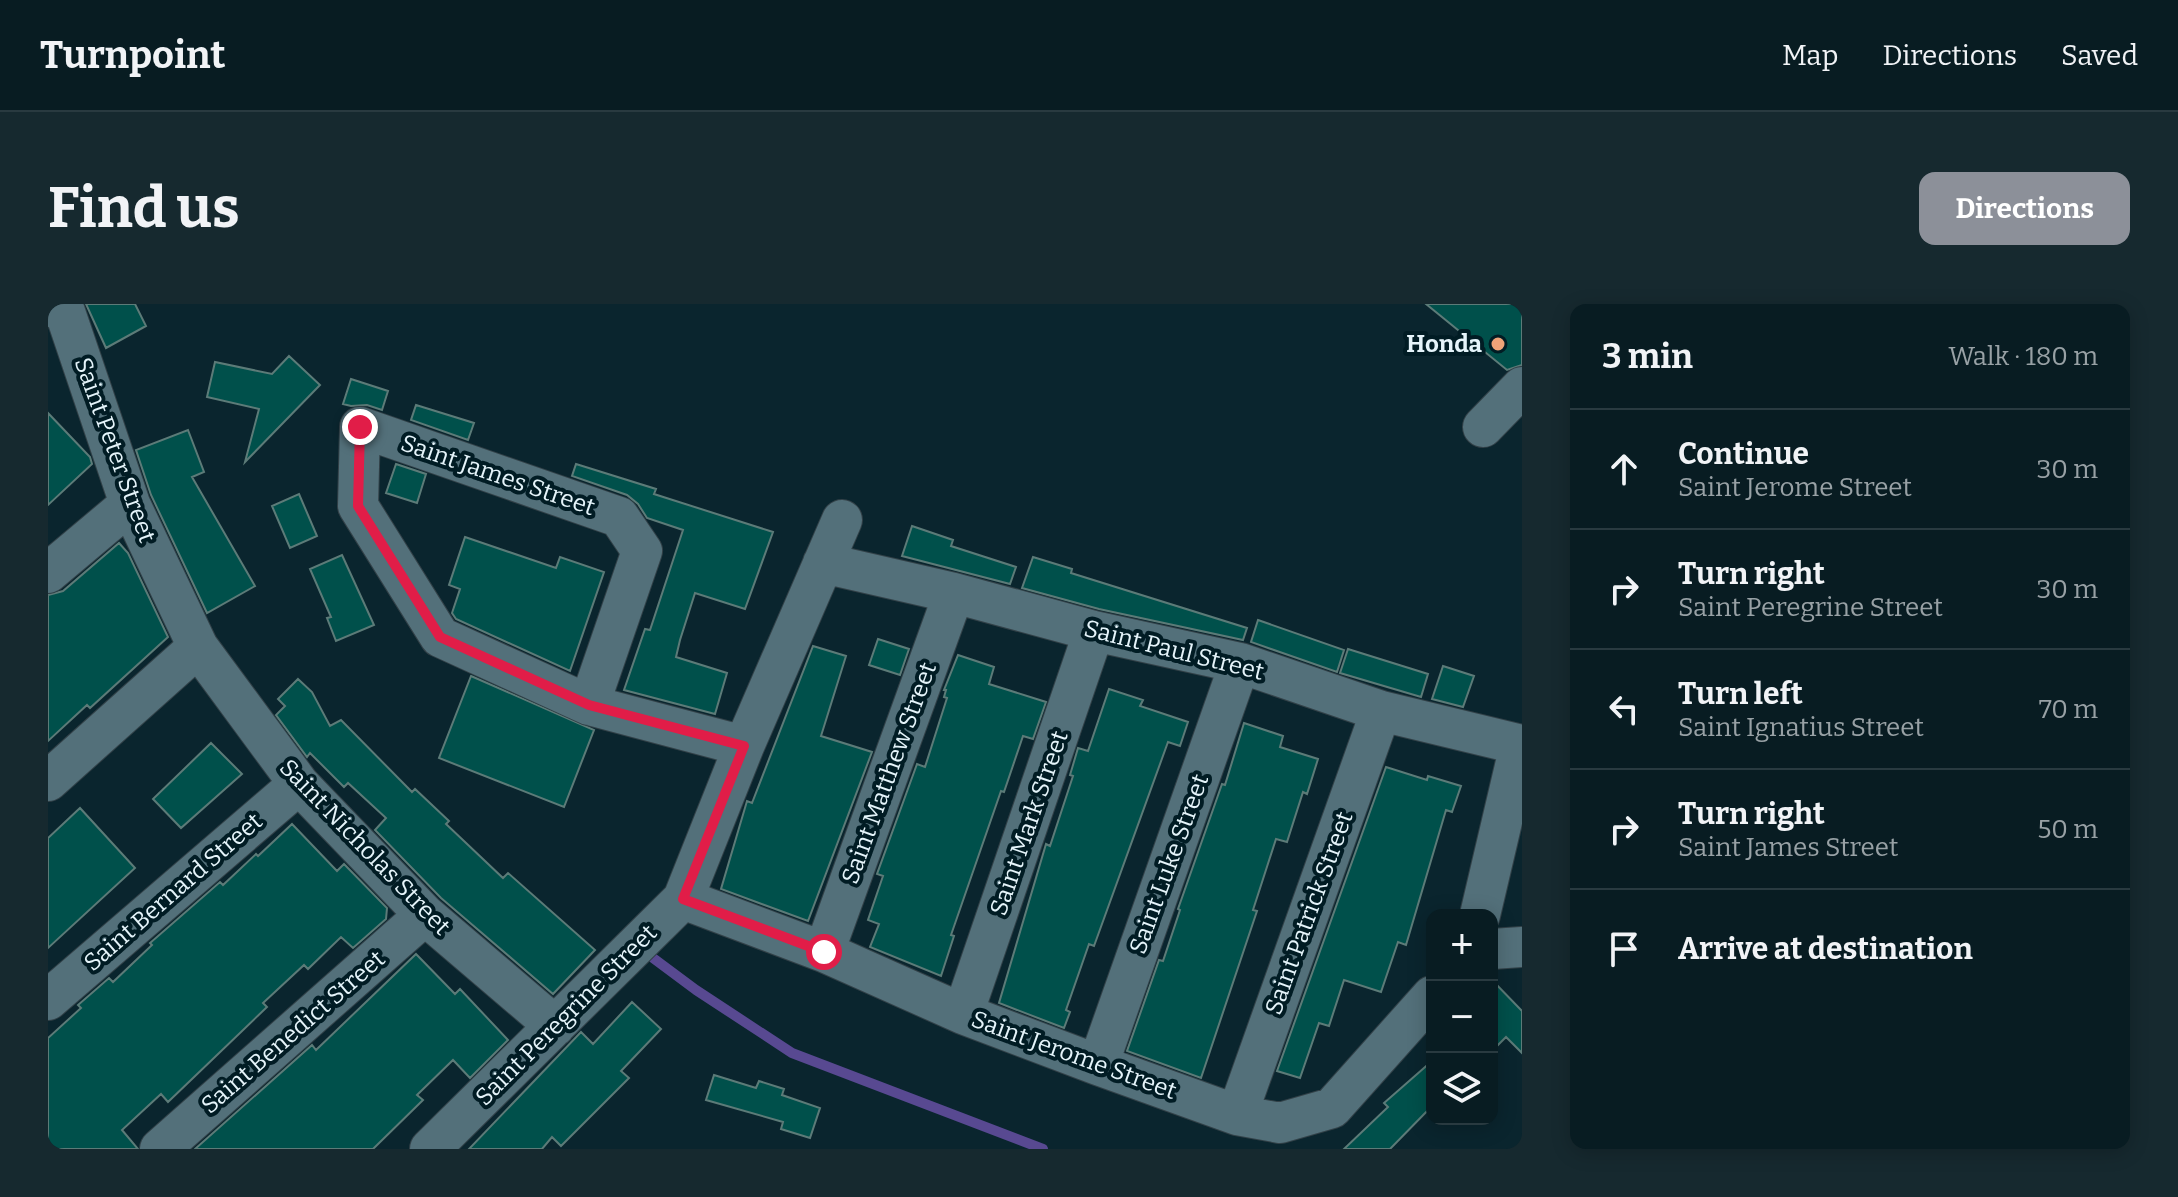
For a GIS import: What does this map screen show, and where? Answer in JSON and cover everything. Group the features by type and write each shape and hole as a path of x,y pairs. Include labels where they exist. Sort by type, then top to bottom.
{"street":[{"name":"Saint Peter Street","path":"54,315 130,504 198,647"},
{"path":"1483,427 1522,387"},
{"name":"Saint James Street","path":"360,427 619,517 642,551 589,705 440,637 358,506 360,427"},
{"path":"48,573 130,504"},
{"name":"Saint Peregrine Street","path":"430,1149 683,899 744,746 842,520"},
{"name":"Saint Paul Street","path":"823,563 954,593 1094,631 1240,663 1381,711 1521,745"},
{"name":"Saint Matthew Street","path":"824,952 954,593"},
{"name":"Saint Mark Street","path":"963,1014 1094,631"},
{"path":"48,781 198,647"},
{"name":"Saint Nicholas Street","path":"198,647 299,784 425,915 555,1026"},
{"name":"Saint Luke Street","path":"1098,1065 1240,663"},
{"path":"589,705 744,746"},
{"name":"Saint Patrick Street","path":"1237,1115 1381,711"},
{"path":"1481,909 1521,745"},
{"name":"Saint Bernard Street","path":"48,1000 299,784"},
{"name":"Saint Jerome Street","path":"683,899 824,952 963,1014 1098,1065 1237,1115 1280,1123 1332,1108 1426,1003"},
{"name":"Saint Benedict Street","path":"160,1149 425,915"},
{"path":"1498,949 1522,947"}],"building":[{"path":"86,304 135,304 146,326 106,348"},
{"name":"Honda","path":"1426,304 1522,304 1522,365 1507,370"},
{"path":"289,356 320,385 245,462 259,409 207,397 215,362 272,374"},
{"path":"351,379 388,391 382,410 367,405 343,404"},
{"path":"416,405 474,423 468,440 411,420"},
{"path":"48,413 90,457 92,464 48,505"},
{"path":"188,430 204,472 192,477 255,586 207,613 151,495 136,450"},
{"path":"396,464 426,474 417,503 386,493"},
{"path":"576,464 656,489 654,494 773,532 745,609 695,593 680,640 676,657 727,673 715,714 624,690 645,629 650,630 683,530 647,518 627,495 572,476"},
{"path":"299,494 317,536 290,548 272,506"},
{"path":"912,526 953,540 951,546 1016,567 1010,584 902,556"},
{"path":"465,537 556,568 560,557 604,572 570,671 456,619 452,613 460,589 449,585"},
{"path":"119,543 128,553 168,637 90,708 87,705 48,741 48,595 63,591"},
{"path":"342,555 374,625 336,641 327,618 331,617 310,569"},
{"path":"1033,557 1072,569 1071,573 1247,628 1243,640 1099,609 1022,588"},
{"path":"1258,620 1344,650 1337,672 1251,642"},
{"path":"878,639 909,649 900,675 869,665"},
{"path":"813,646 846,656 821,736 872,752 808,921 721,889 747,801 752,803"},
{"path":"1348,649 1428,674 1421,697 1340,673"},
{"path":"958,655 994,667 989,684 1046,702 1033,739 1023,736 1004,792 1001,791 951,935 954,936 941,976 870,947 879,924 868,920 883,876 877,874 917,764 925,767 947,698 944,697 944,690"},
{"path":"1443,666 1474,676 1463,707 1432,699"},
{"path":"471,676 594,730 564,807 439,758"},
{"path":"298,679 312,692 330,726 341,720 412,792 415,789 449,821 446,824 503,878 508,873 595,950 553,994 441,898 375,830 386,818 348,783 344,787 310,753 307,757 276,715 285,706 278,699"},
{"path":"1109,689 1143,700 1140,706 1188,722 1180,746 1168,742 1094,946 1089,944 1066,1010 1070,1012 1064,1028 999,1003 1046,844 1050,846 1073,776 1070,775 1078,748 1088,751"},
{"path":"1244,723 1283,736 1280,747 1318,759 1307,794 1303,792 1287,842 1276,839 1253,910 1257,911 1201,1078 1127,1051 1159,960 1163,961 1178,909 1222,784 1225,785"},
{"path":"211,743 242,774 181,828 153,799"},
{"path":"1386,767 1427,780 1428,776 1461,786 1452,812 1446,810 1406,945 1398,942 1381,992 1344,980 1329,1026 1319,1023 1300,1078 1277,1071"},
{"path":"80,808 135,868 48,948 48,838"},
{"path":"292,824 337,871 344,864 387,908 386,919 353,948 341,937 308,969 304,965 263,1003 267,1007 168,1102 161,1094 122,1130 138,1149 48,1149 48,1038 81,1008 78,1005 109,978 113,982 152,945 150,943 220,882 223,885 256,854 258,856"},
{"path":"416,954 455,994 460,989 508,1040 470,1078 453,1060 417,1095 423,1100 373,1149 195,1149 312,1045 316,1050"},
{"path":"1498,986 1522,1011 1522,1053 1506,1037 1498,1045"},
{"path":"632,1002 661,1029 621,1071 629,1078 561,1146 552,1137 542,1149 469,1149 581,1032 593,1044"},
{"path":"1426,1066 1426,1112 1390,1149 1344,1149 1388,1107 1384,1103"},
{"path":"714,1075 756,1088 759,1081 784,1089 782,1095 820,1108 810,1138 781,1129 783,1122 706,1100"}],"waterway":[{"path":"653,958 792,1053 1043,1149"}],"place":[{"name":"Honda","path":"1498,344"}],"route":[{"path":"360,427 358,506 440,637 589,705 744,746 683,899 824,952"}]}
